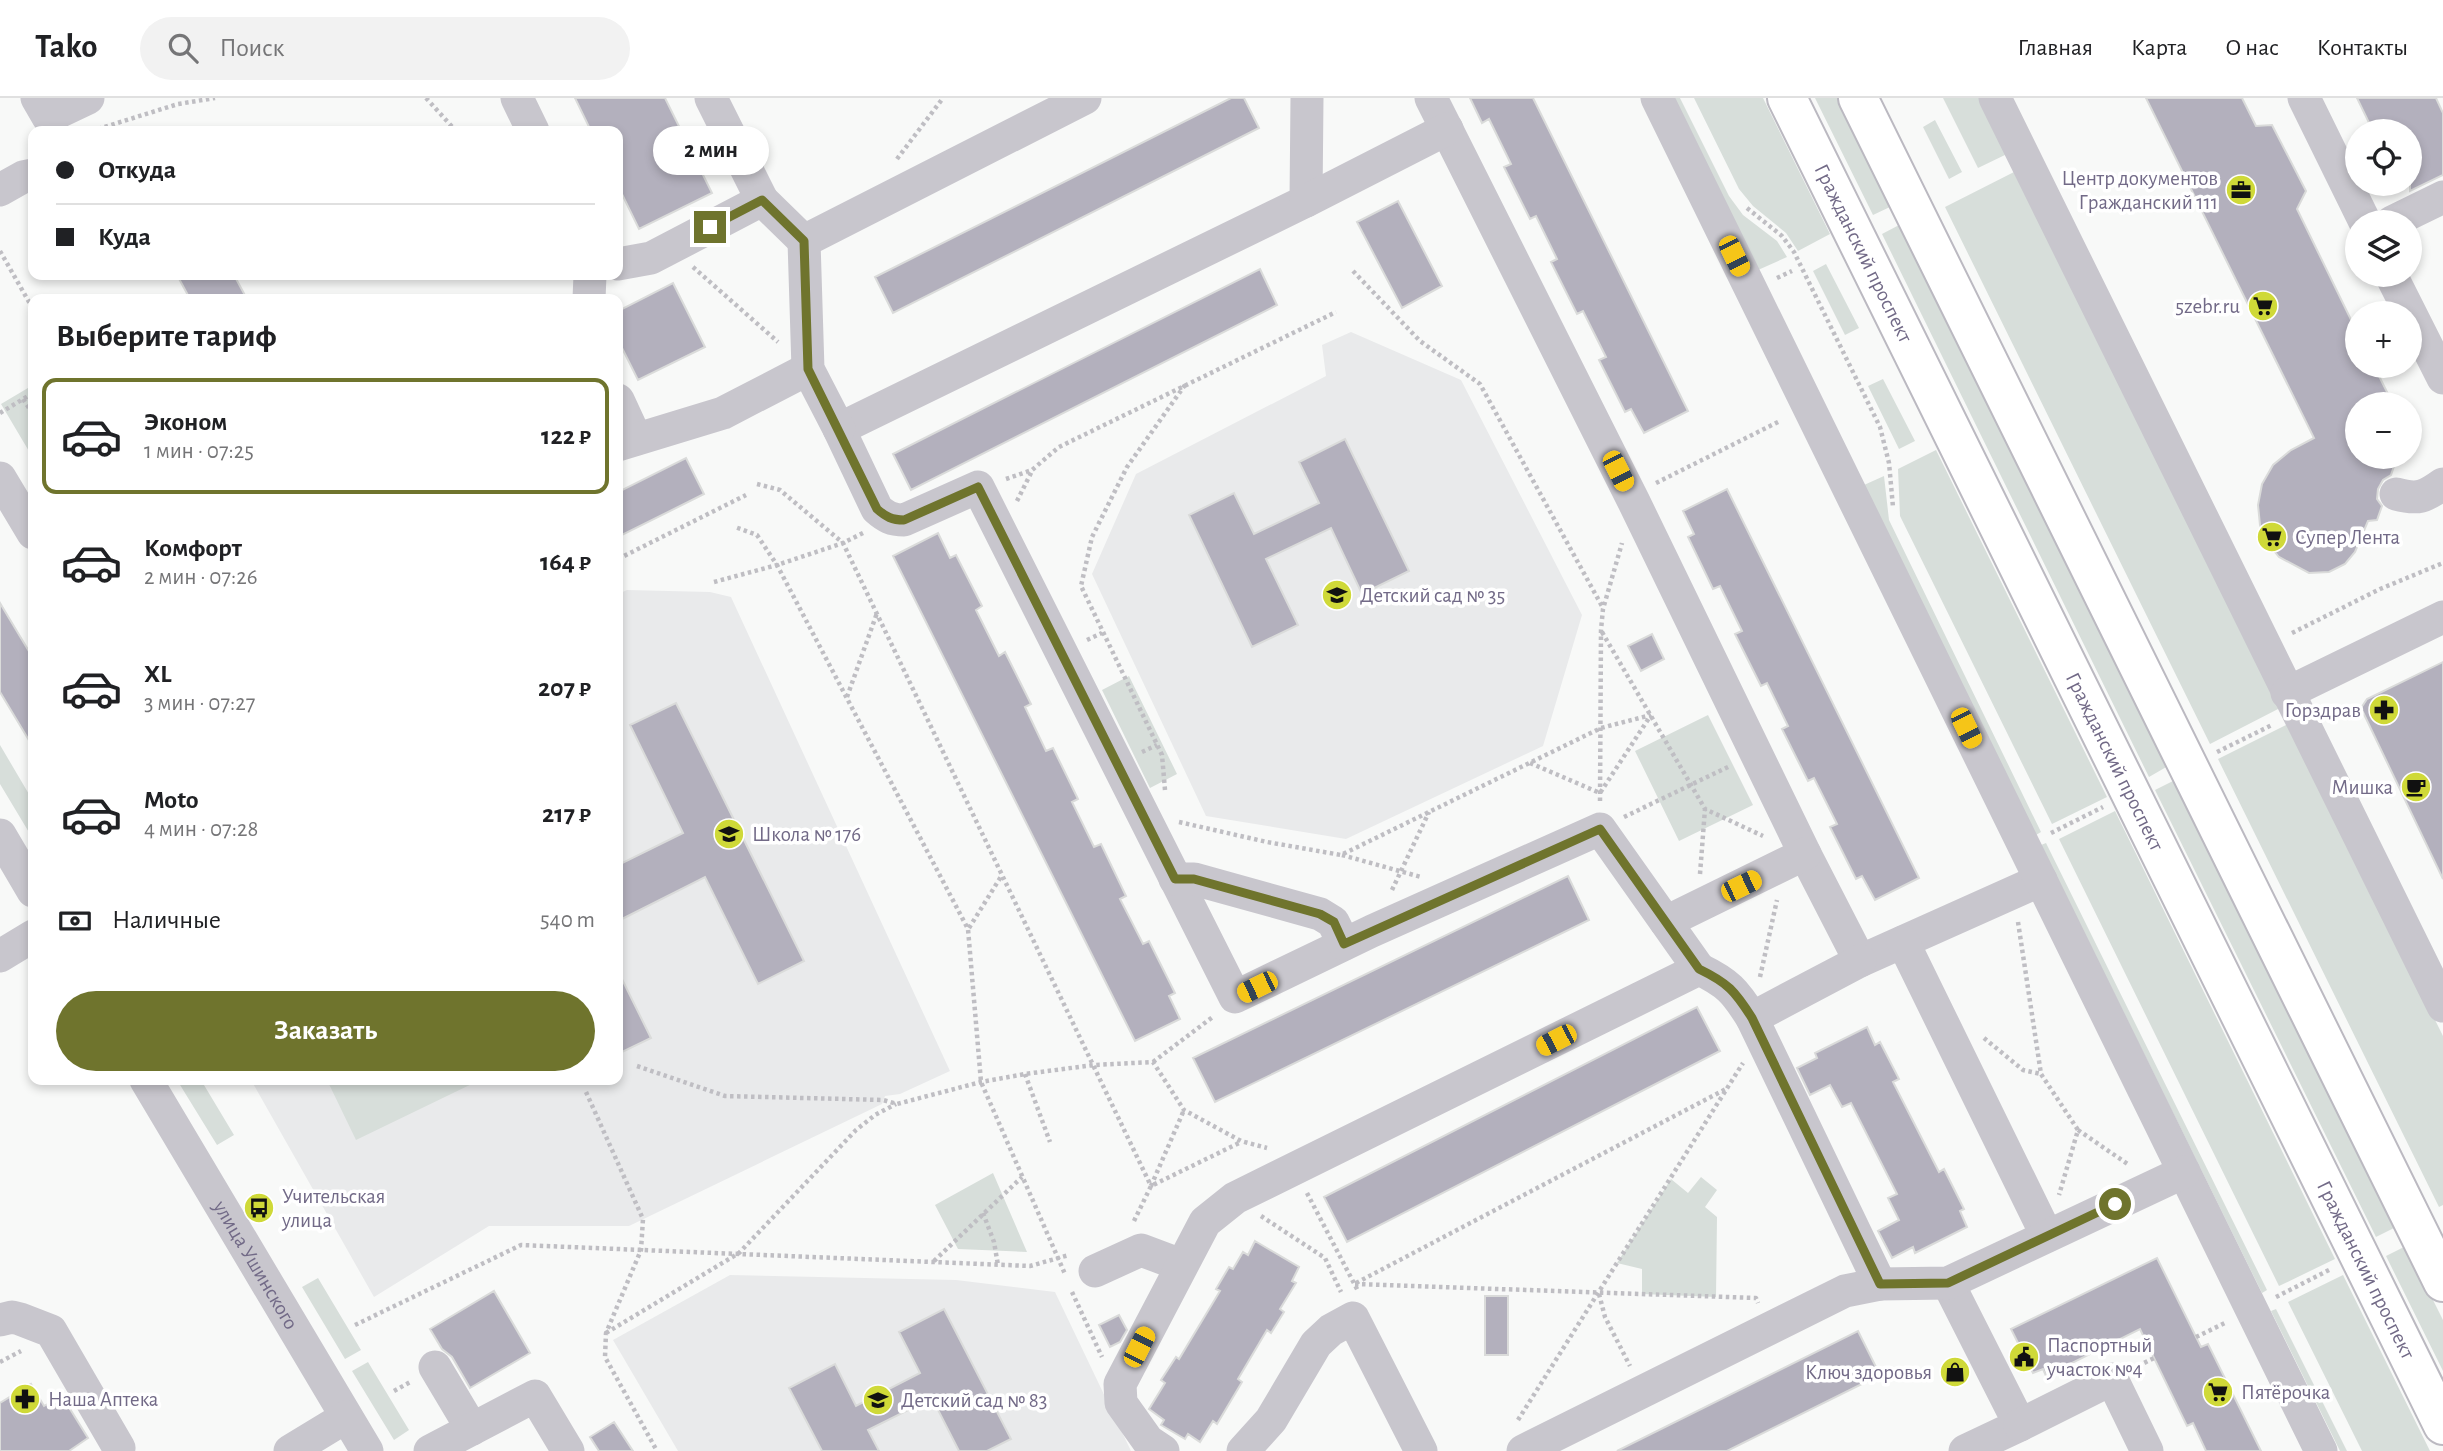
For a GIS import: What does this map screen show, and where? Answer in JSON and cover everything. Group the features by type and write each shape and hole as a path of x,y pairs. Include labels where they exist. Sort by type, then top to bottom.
{"main road":[{"name":"Гражданский проспект","path":"1787,98 2443,1425"},
{"path":"1858,98 2443,1282"}],"street":[{"path":"44,116 88,98"},
{"path":"517,98 531,126"},
{"path":"711,98 762,200 804,241 808,369 877,509 894,520 904,520 978,487 1235,997 1358,938 1600,829 1699,969 1720,979 1737,993 1880,1284"},
{"path":"804,241 1085,98"},
{"path":"1306,201 1307,98"},
{"path":"1431,98 1756,754 1795,860 1860,961"},
{"path":"1657,98 2028,885 2184,1172 2321,1451"},
{"path":"1995,98 2443,1006"},
{"path":"2304,98 2359,210"},
{"path":"839,429 1306,201 1447,129"},
{"path":"0,190 28,176"},
{"path":"2416,210 2443,197"},
{"path":"623,263 651,258 762,200"},
{"path":"2398,287 2443,378"},
{"path":"623,423 627,442 723,412 808,369"},
{"path":"0,478 28,525"},
{"path":"2396,494 2414,498 2429,494 2443,484"},
{"path":"2287,693 2443,617"},
{"path":"5,854 28,884"},
{"path":"1666,922 1795,860"},
{"path":"1175,879 1194,879 1320,914 1358,938"},
{"path":"1756,1027 1860,961 2028,885"},
{"path":"0,956 28,939"},
{"path":"1903,942 2047,1236"},
{"path":"1163,1451 1148,1441 1122,1404 1120,1384 1205,1222 1235,1199 1699,969"},
{"name":"улица Ушинского","path":"149,1085 367,1451"},
{"path":"1520,1436 1643,1392 1845,1291 1880,1284 1948,1283 2184,1172"},
{"path":"1083,1263 1141,1250 1181,1265"},
{"path":"1948,1283 2020,1425"},
{"path":"0,1320 12,1317 51,1331 119,1448 118,1451"},
{"path":"1243,1451 1271,1420 1316,1344 1331,1330 1353,1318 1421,1451"},
{"path":"435,1367 472,1429"},
{"path":"1965,1451 2112,1379 2147,1451"},
{"path":"430,1451 535,1396 568,1451"},
{"path":"290,1451 346,1417"}],"path":[{"path":"106,126 178,104 215,98"},
{"path":"426,98 451,126"},
{"path":"1741,201 1749,211 1782,236 1794,252 1880,427 1889,463 1894,519"},
{"path":"672,247 808,369"},
{"path":"0,251 28,300"},
{"path":"1353,271 1420,341 1480,384 1603,608"},
{"path":"978,487 1032,470 1059,447 1336,312"},
{"path":"1165,794 1162,755 1081,586 1092,537 1127,467 1185,386"},
{"path":"0,414 28,396"},
{"path":"23,399 28,406"},
{"path":"1756,754 1600,829 1603,608 1632,499 1780,421"},
{"path":"757,484 780,490 843,543 1151,1186"},
{"path":"623,556 746,495"},
{"path":"713,582 777,565 843,543 876,527 885,516"},
{"path":"735,527 757,535 777,565 968,929 981,1082 1105,1363 1120,1384"},
{"path":"2288,635 2380,589 2443,563"},
{"path":"847,698 877,613"},
{"path":"1520,1436 1598,1293 1727,1089 1756,1027 1795,860 1705,809 1601,630"},
{"path":"1341,855 1601,728 1651,715"},
{"path":"1600,793 1651,715"},
{"path":"2216,752 2275,724"},
{"path":"1530,763 1600,793"},
{"path":"2049,834 2110,804"},
{"path":"1698,907 1705,809"},
{"path":"1358,938 1401,870 1429,811"},
{"path":"1144,820 1153,817 1341,855 1401,870"},
{"path":"968,929 1002,875"},
{"path":"2028,885 2020,939 2041,1074 2078,1130 2137,1170"},
{"path":"606,1333 739,1254 856,1130 875,1115 897,1104 981,1082 1094,1065 1153,1062 1235,997"},
{"path":"1153,1062 1184,1110 1241,1142 1285,1152 1294,1169"},
{"path":"638,1066 725,1096 883,1100 897,1104"},
{"path":"1025,1074 1050,1142"},
{"path":"1727,1089 1355,1284 1756,1298 1772,1328"},
{"path":"586,1092 643,1219 641,1250 606,1333 605,1357 657,1451"},
{"path":"1131,1227 1184,1110"},
{"path":"2047,1236 2078,1130"},
{"path":"1151,1186 1241,1142"},
{"path":"934,1262 1022,1177"},
{"path":"1235,1199 1325,1258 1353,1318"},
{"path":"983,1213 994,1242 998,1265"},
{"path":"355,1325 521,1245 998,1265 1030,1266 1058,1260 1083,1263"},
{"path":"2266,1302 2337,1267"},
{"path":"2270,1284 2283,1308"},
{"path":"1598,1293 1605,1317 1643,1392"},
{"path":"2196,1337 2229,1321"}],"shaded area":[{"path":"1673,98 1680,98 1729,196 1743,215 1777,241 1787,257 1758,270"},
{"path":"1694,98 1763,98 1830,234 1798,251 1786,233 1753,206 1739,189"},
{"path":"1815,98 1838,98 1892,206 1873,215"},
{"path":"1943,98 1979,98 2007,154 1978,168"},
{"path":"1935,120 1962,172 1949,179 1923,127"},
{"path":"2016,171 2280,708 2210,744 1945,207"},
{"path":"1901,224 2168,766 2149,777 1882,234"},
{"path":"1826,264 1859,328 1845,335 1813,271"},
{"name":"Детский сад № 35","path":"1351,332 1461,380 1582,615 1543,746 1346,839 1206,816 1092,574 1136,474 1326,376 1322,345"},
{"path":"1883,379 1915,441 1899,449 1868,386"},
{"path":"28,388 28,450 1,404"},
{"path":"1936,450 2107,797 2052,824 1900,516 1898,469"},
{"path":"1884,476 1889,520 2041,832 2036,835 1864,485"},
{"name":"Школа № 176","path":"623,592 710,592 731,597 950,1071 900,1094 885,1096 882,1104 629,1226 489,1226 374,1297 254,1085 623,1085"},
{"path":"1129,676 1177,774 1150,788 1102,690"},
{"path":"1708,715 1753,805 1679,841 1635,751"},
{"path":"2288,724 2443,1036 2443,1205 2439,1207 2218,759"},
{"path":"0,745 28,793 28,831 0,784"},
{"path":"2175,780 2396,1227 2376,1237 2155,790"},
{"path":"2115,811 2335,1259 2279,1286 2059,839"},
{"path":"2046,843 2267,1290 2262,1293 2041,845"},
{"path":"180,1085 204,1085 234,1135 217,1145"},
{"path":"329,1085 470,1085 356,1140"},
{"path":"993,1173 1027,1252 958,1249 935,1205"},
{"path":"1701,1177 1717,1190 1705,1207 1717,1217 1716,1297 1642,1294 1642,1269 1617,1263 1671,1179 1688,1193"},
{"path":"2406,1246 2443,1320 2443,1371 2386,1256"},
{"name":"Детский сад № 83","path":"730,1275 956,1280 1055,1292 1131,1451 678,1451 613,1340"},
{"path":"2343,1275 2430,1451 2362,1451 2288,1302"},
{"path":"318,1278 361,1350 345,1359 302,1287"},
{"path":"2276,1309 2347,1451 2340,1451 2271,1311"},
{"path":"368,1362 409,1430 394,1440 352,1371"}],"building":[{"path":"575,98 665,98 712,193 639,229 623,196 623,126 589,126"},
{"path":"1231,98 1244,98 1259,128 893,313 875,277"},
{"path":"1470,98 1533,98 1688,411 1644,433 1631,409 1625,412 1599,360 1606,357 1583,311 1577,314 1551,262 1557,259 1536,216 1530,219 1504,167 1511,164 1489,119 1482,123"},
{"path":"2146,98 2242,98 2256,126 2272,125 2306,191 2297,209 2345,307 2345,378 2380,378 2387,392 2345,392 2345,469 2393,469 2378,489 2377,499 2382,506 2377,520 2368,521 2355,552 2345,564 2329,572 2309,573 2279,557 2267,542 2260,525 2258,505 2262,484 2273,465 2291,450 2314,438"},
{"path":"2357,98 2436,98 2443,113 2443,175 2422,185 2422,119 2367,119"},
{"path":"1398,201 1442,286 1402,308 1357,222"},
{"path":"1260,269 1277,305 911,490 893,454"},
{"path":"180,280 237,280 244,294 187,294"},
{"path":"673,283 705,347 638,380 623,350 623,308"},
{"path":"1345,439 1409,571 1362,594 1331,528 1266,559 1298,625 1252,647 1189,515 1234,493 1254,534 1319,503 1299,462"},
{"path":"686,458 704,494 623,534 623,490"},
{"path":"1727,489 1919,878 1875,900 1862,876 1856,879 1830,827 1837,824 1814,778 1808,781 1782,729 1788,726 1767,683 1761,686 1735,634 1742,631 1720,586 1713,589 1688,537 1694,534 1683,511"},
{"path":"938,533 950,558 956,555 982,606 976,610 999,656 1005,652 1031,704 1025,707 1046,751 1053,748 1078,799 1072,802 1094,847 1101,844 1126,896 1120,899 1143,944 1149,941 1175,993 1169,996 1180,1019 1135,1041 893,556"},
{"path":"0,603 28,650 28,739 0,692"},
{"path":"1652,634 1664,659 1641,671 1628,646"},
{"path":"2443,662 2443,879 2361,708 2367,699"},
{"path":"676,703 804,961 758,984 705,877 623,918 623,863 683,833 630,725"},
{"path":"1568,876 1589,920 1215,1102 1193,1058"},
{"path":"623,981 651,1038 623,1052"},
{"path":"1697,1007 1720,1051 1347,1242 1324,1197"},
{"path":"1867,1027 1875,1045 1880,1042 1899,1079 1893,1082 1939,1172 1944,1169 1964,1209 1960,1211 1967,1227 1915,1253 1913,1247 1892,1258 1878,1231 1899,1220 1888,1198 1897,1194 1851,1103 1842,1107 1830,1085 1810,1095 1797,1068 1817,1058 1815,1053"},
{"path":"1255,1241 1299,1267 1292,1281 1296,1283 1280,1309 1284,1312 1271,1333 1267,1330 1238,1379 1242,1382 1217,1424 1213,1421 1200,1442 1188,1434 1185,1439 1161,1425 1164,1420 1149,1409 1165,1383 1161,1380 1176,1357 1179,1359 1220,1291 1216,1289 1229,1267 1233,1269 1243,1252 1248,1255"},
{"path":"2157,1258 2201,1347 2208,1344 2261,1451 2206,1451 2193,1423 2187,1426 2140,1329 2046,1376 2043,1369 2033,1373 2011,1329"},
{"path":"494,1291 530,1353 470,1388 452,1357 442,1349 430,1329"},
{"path":"1485,1296 1508,1296 1508,1355 1485,1355"},
{"path":"944,1309 1011,1439 987,1451 959,1451 932,1398 868,1430 879,1451 822,1451 789,1388 835,1364 856,1406 920,1373 899,1332"},
{"path":"1119,1315 1127,1330 1120,1342 1110,1347 1099,1325"},
{"path":"1858,1331 1880,1375 1727,1451 1617,1451"},
{"path":"31,1384 44,1406 62,1396 88,1438 69,1451 0,1451 0,1403"},
{"path":"614,1422 633,1451 599,1451 590,1437"}],"place":[{"name":"Центр документов Гражданский 111","path":"2241,190"},
{"name":"5zebr.ru","path":"2263,306"},
{"name":"Супер Лента","path":"2272,537"},
{"name":"Детский сад № 35","path":"1337,595"},
{"name":"Горздрав","path":"2384,710"},
{"name":"Мишка","path":"2416,787"},
{"name":"Школа № 176","path":"729,834"},
{"name":"Учительская улица","path":"259,1208"},
{"name":"Паспортный участок №4","path":"2024,1357"},
{"name":"Ключ здоровья","path":"1955,1372"},
{"name":"Пятёрочка","path":"2218,1392"},
{"name":"Наша Аптека","path":"25,1399"},
{"name":"Детский сад № 83","path":"878,1400"}],"route":[{"path":"710,227 762,200 804,241 808,369 877,509 894,520 904,520 978,487 1175,879 1194,879 1320,914 1334,922 1344,944 1600,829 1699,969 1720,979 1737,993 1752,1018 1880,1284 1948,1283 2115,1204"}]}
